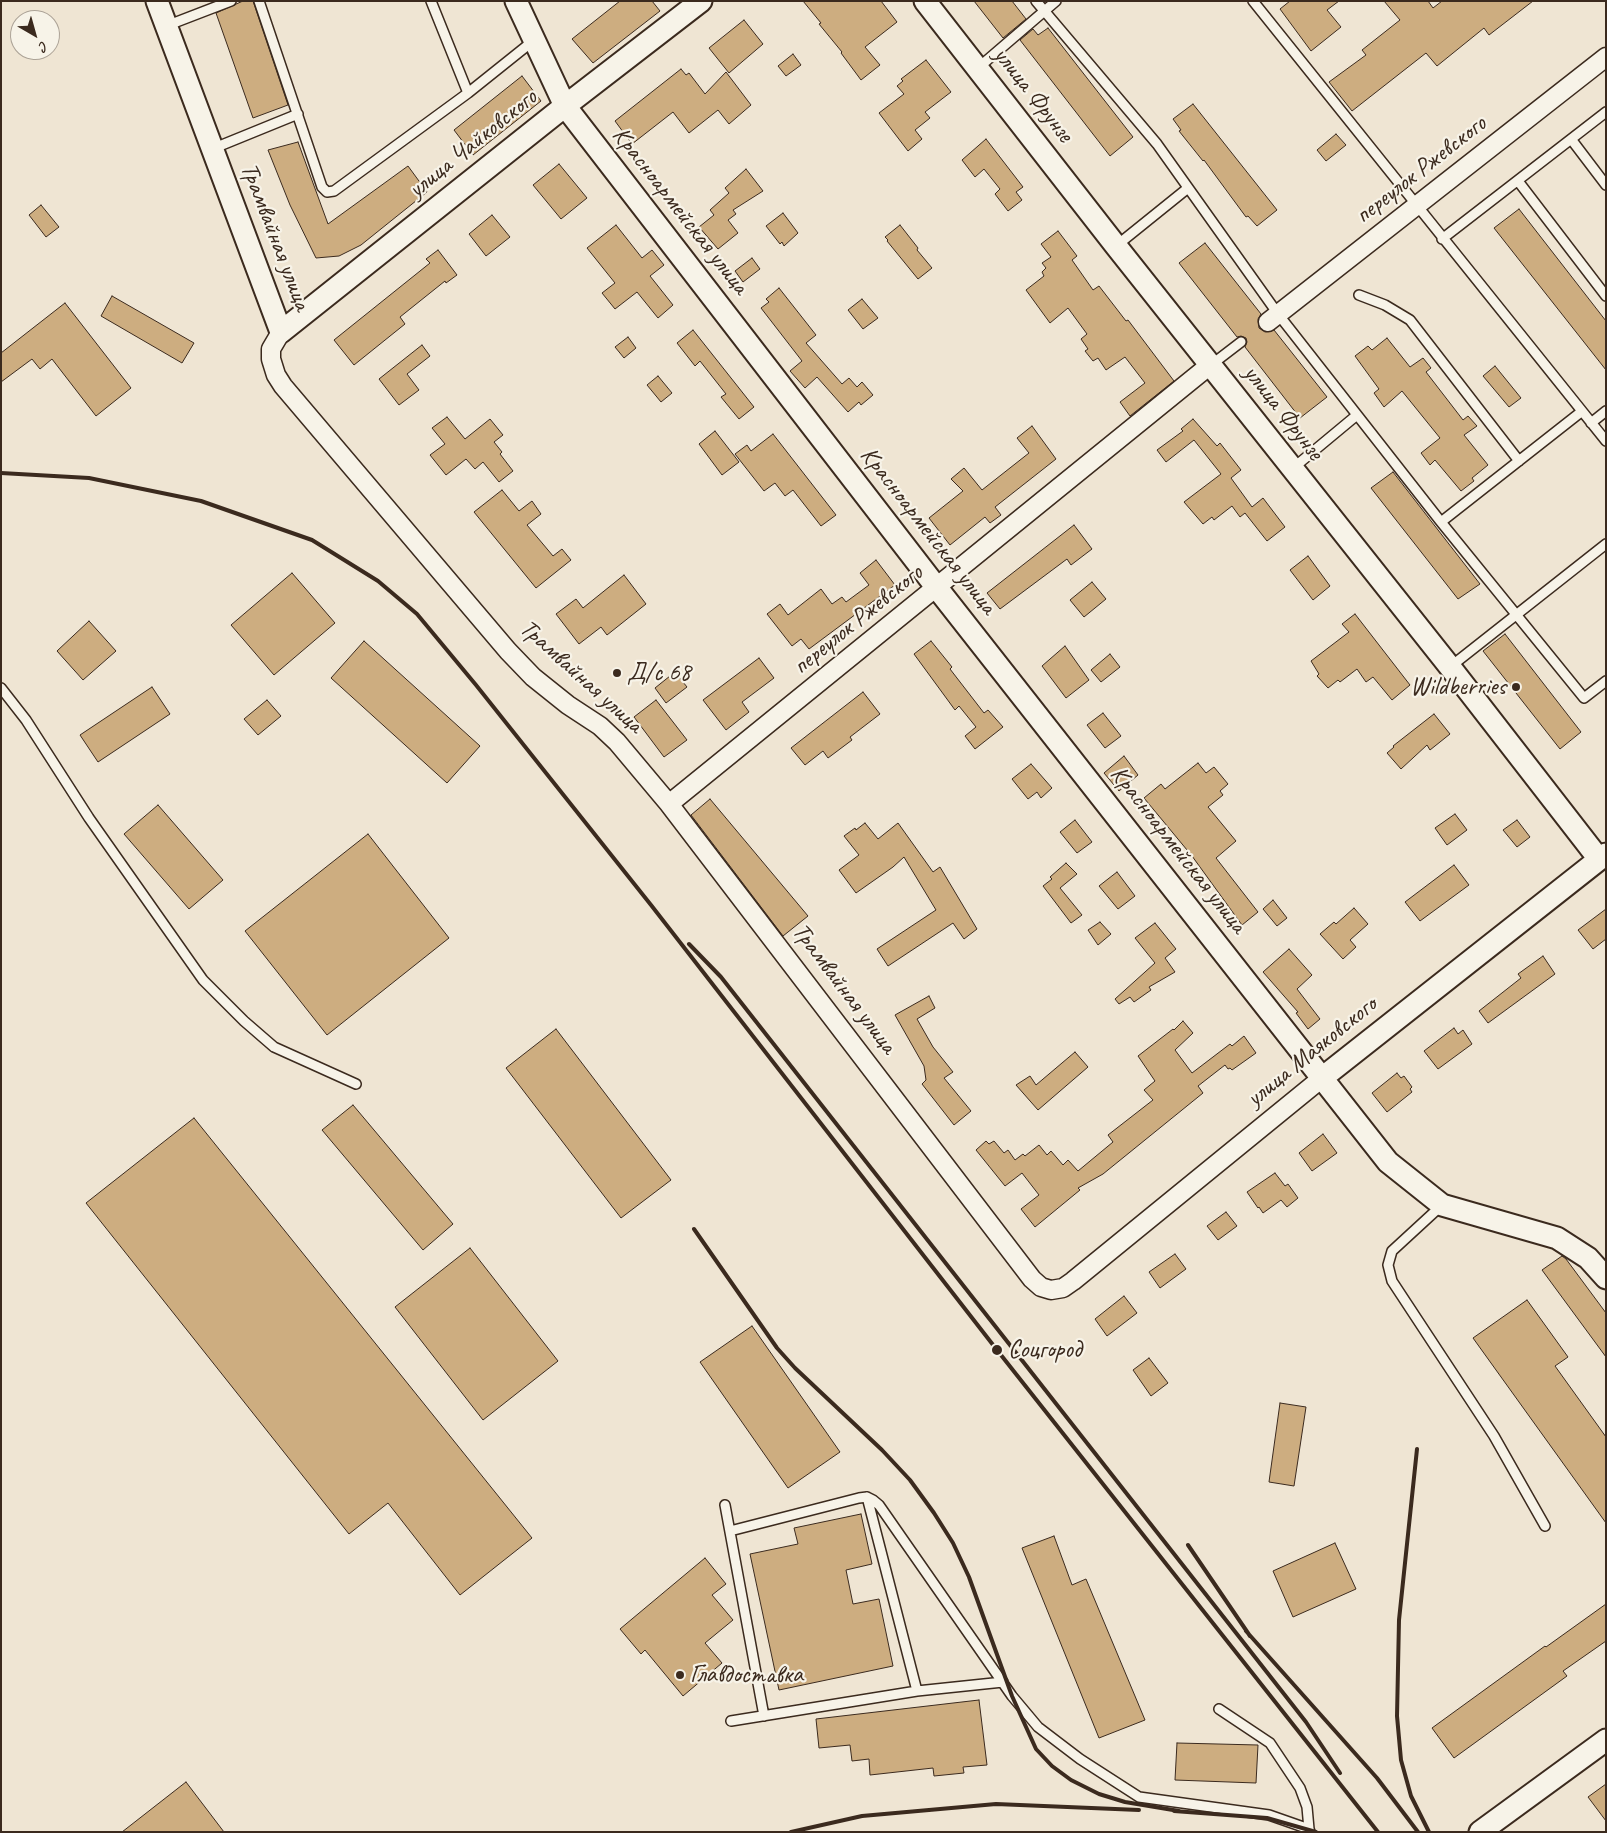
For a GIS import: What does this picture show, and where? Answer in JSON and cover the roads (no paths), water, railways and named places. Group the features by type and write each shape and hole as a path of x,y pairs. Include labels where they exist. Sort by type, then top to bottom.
{"street":[{"name":"Трамвайная улица","path":"157,1 281,332 271,349 271,359 276,375 283,386 508,651 533,677 568,705 589,717 617,742 669,804 1032,1279 1041,1287 1051,1290"},
{"name":"Красноармейская улица","path":"516,1 565,106 937,588 1388,1162 1442,1205"},
{"name":"улица Чайковского","path":"281,332 565,106 701,1"},
{"name":"улица Фрунзе","path":"925,1 1292,469 1602,856"},
{"name":"переулок Ржевского","path":"1273,318 1606,57"},
{"name":"переулок Ржевского","path":"669,804 1210,365"},
{"name":"улица Маяковского","path":"1051,1290 1063,1288 1073,1281 1322,1078 1602,856"},
{"path":"1442,1205 1557,1238 1588,1258 1606,1278"},
{"path":"1480,1832 1606,1740"}],"lane":[{"path":"166,26 231,1"},
{"path":"259,1 322,187 324,190 331,192 468,93 534,41"},
{"path":"431,1 468,93"},
{"path":"1036,1 1157,144 1273,318 1357,415 1584,698 1606,681"},
{"path":"978,68 1056,1"},
{"path":"1253,1 1417,205 1442,240 1606,441"},
{"path":"1442,240 1606,112"},
{"path":"212,149 298,114"},
{"path":"1571,139 1606,185"},
{"path":"1518,181 1606,296"},
{"path":"1116,246 1188,188"},
{"path":"1359,295 1385,304 1410,320 1519,461"},
{"name":"переулок Ржевского","path":"1210,365 1241,342"},
{"path":"1591,423 1606,411"},
{"path":"1441,522 1581,412"},
{"path":"1292,469 1357,415"},
{"path":"1450,667 1606,544"},
{"path":"1,688 26,720 89,818 203,980 244,1021 274,1047 356,1084"},
{"path":"1442,1205 1392,1251 1388,1264 1392,1281 1494,1436 1545,1526"},
{"path":"867,1497 916,1691"},
{"path":"730,1531 867,1497 879,1505 1012,1696 1038,1727 1080,1758 1139,1797 1269,1815 1309,1830 1307,1807 1300,1788 1270,1743 1219,1709"},
{"path":"725,1505 764,1716"},
{"path":"731,1720 916,1691 1003,1682"}],"railway":[{"path":"1,473 89,478 201,501 312,540 378,581 417,614 651,905 997,1350 1378,1832"},
{"path":"689,944 721,977 1306,1722 1340,1773"},
{"path":"694,1229 777,1348 795,1368 882,1450 910,1480 934,1513 953,1543 969,1577 1012,1696 1036,1749 1052,1766 1071,1780 1099,1794 1125,1802 1179,1811"},
{"path":"1417,1449 1399,1620 1397,1716 1401,1760 1411,1796 1429,1832"},
{"path":"1188,1545 1250,1636"},
{"path":"1246,1631 1377,1778 1418,1832"},
{"path":"791,1832 862,1816 996,1804 1139,1810"},
{"path":"1174,1811 1267,1818 1316,1832"}],"place":[{"name":"Д/с 68","path":"617,673"},
{"name":"Wildberries","path":"1516,687"},
{"name":"Соцгород","path":"997,1350"},
{"name":"Главдоставка","path":"680,1675"}]}
